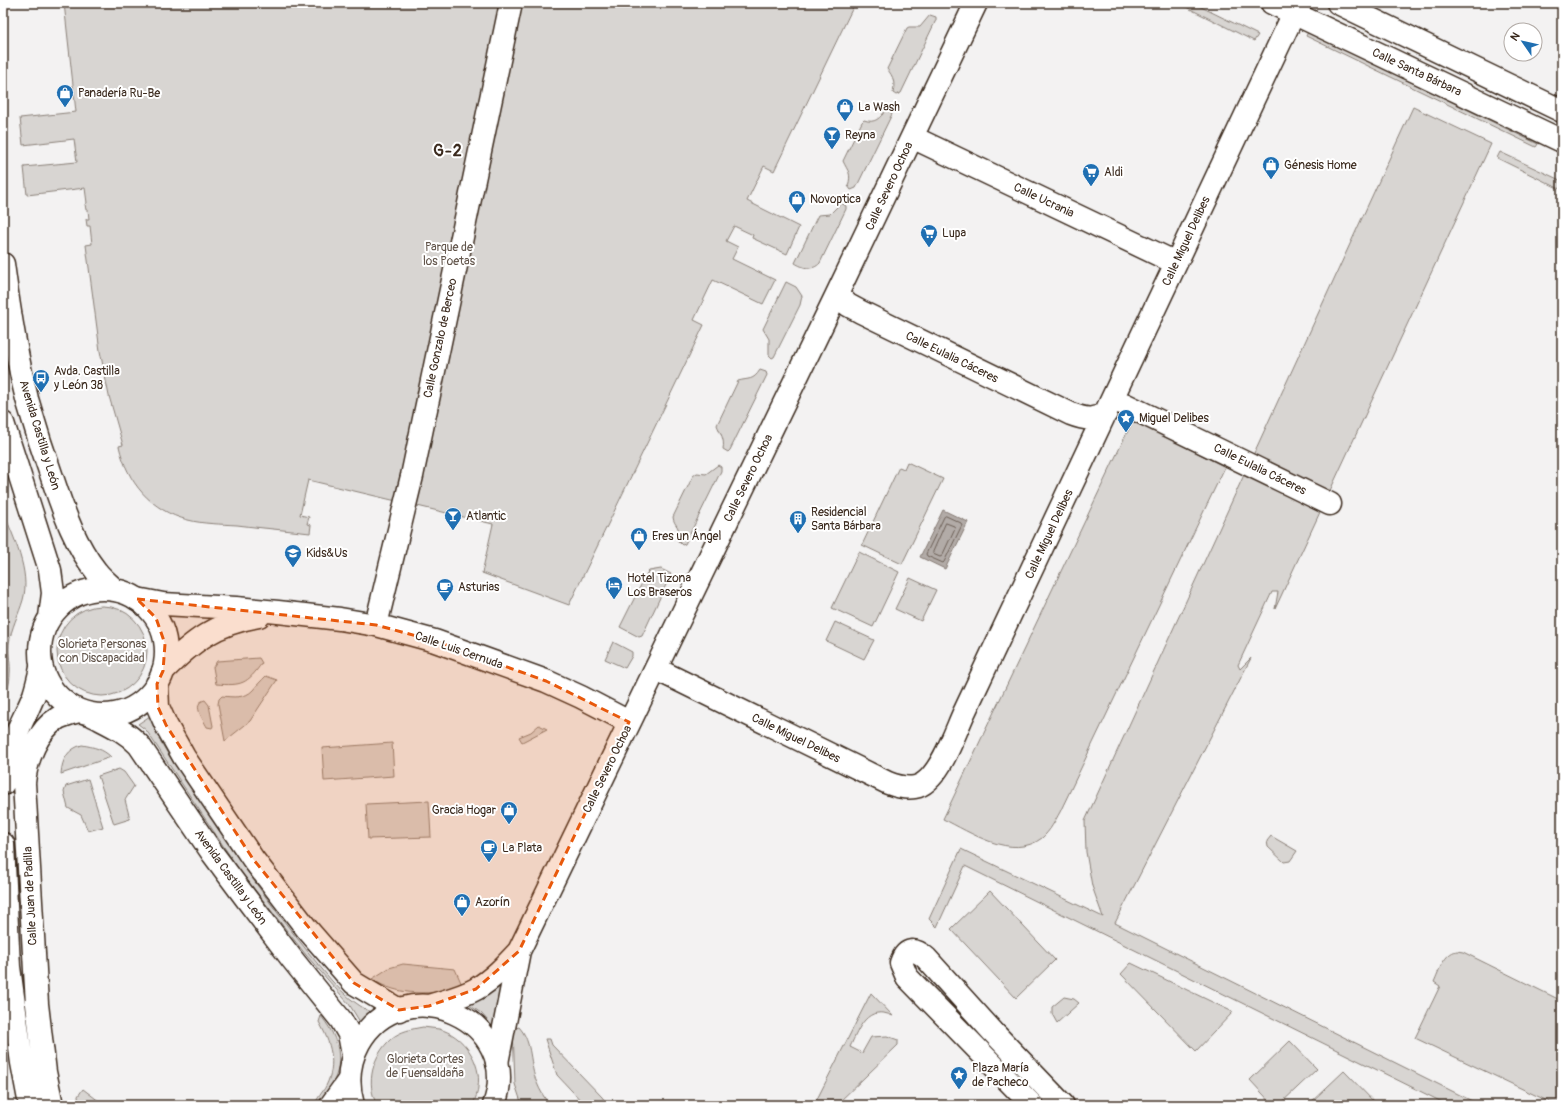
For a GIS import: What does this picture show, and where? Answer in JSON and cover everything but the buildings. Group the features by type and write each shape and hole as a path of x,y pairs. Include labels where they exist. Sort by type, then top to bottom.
{"street":[{"name":"Calle Gonzalo de Berceo","path":"376,625 412,476 511,3"},
{"name":"Calle Severo Ochoa","path":"497,1063 519,952 976,3"},
{"name":"Calle Santa Bárbara","path":"1272,3 1562,141"},
{"path":"1338,3 1562,111"},
{"name":"Calle Miguel Delibes","path":"656,669 888,782 906,788 915,787 929,780 937,770 1089,448 1115,409 1176,263 1294,13"},
{"name":"Calle Ucrania","path":"912,137 1176,263"},
{"name":"Avenida Castilla y León","path":"3,264 16,344 27,399 45,457 61,503 84,554 96,571 115,590"},
{"name":"Calle Eulalia Cáceres","path":"837,294 848,305 861,312 1071,414 1091,419 1100,417 1115,409 1330,504"},
{"name":"Calle Eulalia Cáceres","path":"1071,414 1085,425 1089,432 1089,448"},
{"path":"3,423 50,570 53,593 50,617 43,633 39,650 41,668 51,689 64,702 85,713 107,715 122,713 136,706 148,697 160,678"},
{"path":"50,617 68,600 79,594 90,590 103,589 115,590 137,599 152,613 162,631 166,644 166,658 160,678 158,707 184,757 258,865 307,929 354,983 399,1010"},
{"name":"Calle Luis Cernuda","path":"137,599 163,604 229,607 278,612 340,619 376,625 435,640 546,681 629,722"},
{"name":"Calle Luis Cernuda","path":"160,678 183,650 205,635 228,624 243,619 278,612"},
{"path":"3,784 3,774 9,748 33,697 41,668"},
{"name":"Avenida Castilla y León","path":"85,713 122,730 140,745 213,854 240,891 292,959 342,1020 349,1034 353,1055"},
{"name":"Calle Juan de Padilla","path":"52,1105 45,1072 37,1004 24,783 25,774 32,751 49,725 58,718 85,713"},
{"name":"Calle Juan de Padilla","path":"3,844 9,967 22,1063 30,1105"},
{"path":"1032,1105 907,977 901,963 903,956 909,951 921,953 993,1032 1063,1105"},
{"name":"Calle Severo Ochoa","path":"429,1006 476,989 494,976 519,952"},
{"path":"353,1105 349,1080 353,1055 361,1040 371,1027 384,1017 399,1010 413,1006 429,1006 454,1012 475,1026 487,1038 497,1063 497,1101"},
{"path":"976,1048 993,1032"},
{"path":"331,1105 349,1080"}],"highlighted area":[{"path":"137,599 376,625 435,641 546,681 629,722 519,951 476,989 429,1006 399,1010 354,983 253,859 166,725 158,707 157,684 163,671 165,644 156,618"}],"green space":[{"name":"Parque de los Poetas","path":"64,3 855,3 774,171 764,166 747,201 799,227 787,254 752,238 753,235 734,226 726,241 738,247 732,259 775,280 763,304 713,280 694,320 704,325 569,605 482,573 493,524 308,480 300,515 309,517 307,524 311,525 310,533 188,520 163,510 143,493 128,471 119,446 123,445 109,396 100,351 86,245 92,244 90,226 87,226 86,219 89,219 88,210 86,210 85,204 87,203 85,188 27,195 24,167 77,162 74,139 23,145 20,118 76,112"},
{"path":"1178,3 1193,3 1258,35 1254,41"},
{"path":"930,15 936,17 936,20 901,93 896,95 893,93 893,77 887,69 907,28 920,27"},
{"path":"1308,32 1538,144 1536,147 1306,36"},
{"path":"1413,107 1491,144 1275,609 1278,592 1272,592 1238,665 1240,669 1251,658 1115,923 1480,1105 1448,1105 965,866 937,927 929,919 961,849 1103,917 1092,886 1086,852 1085,821"},
{"path":"886,110 889,110 892,114 856,188 851,190 848,186 850,178 849,173 843,161 862,122 864,120 877,120"},
{"path":"1500,152 1562,181 1562,190 1497,158"},
{"path":"841,203 846,206 846,209 820,263 817,266 808,268 795,263 818,215 830,214"},
{"path":"786,282 796,287 802,296 800,305 774,357 772,358 769,355 769,339 763,329"},
{"path":"760,370 766,372 767,375 728,452 723,449 723,439 717,425 738,381 753,378"},
{"path":"1133,420 1225,467 1052,826 1042,838 1030,844 1018,847 1005,846 991,842 943,819"},
{"path":"907,462 943,479 902,564 862,545 899,467 904,469"},
{"path":"718,465 721,467 721,471 685,544 682,545 677,540 679,531 673,517 693,476 697,473 706,474"},
{"path":"3,511 20,554 25,578 25,589 23,600 10,638 10,677 3,701"},
{"path":"859,552 899,572 873,627 832,608"},
{"path":"661,569 671,574 642,636 639,637 620,627 647,573 649,571"},
{"path":"910,578 936,590 921,621 895,609"},
{"name":"Glorieta Personas con Discapacidad","path":"102,606 119,609 134,619 144,634 147,651 144,668 134,683 119,693 102,696 85,693 70,683 60,668 57,651 60,634 70,619 85,609"},
{"path":"835,622 874,640 864,659 826,641"},
{"path":"613,642 632,652 632,656 625,668 605,659"},
{"path":"259,658 262,663 248,679 232,685 216,684 213,667 217,661"},
{"path":"266,676 277,680 250,721 225,741 218,704 219,699 222,696 238,697 246,695 250,693"},
{"path":"205,700 209,705 213,726 212,728 207,727 198,708 199,704"},
{"path":"150,716 162,744 175,765 226,841 277,912 332,981 355,1002 371,1012 360,1022 349,1004 306,955 240,871 146,730 138,724"},
{"path":"539,725 547,729 522,742 519,737 531,732"},
{"path":"392,743 394,776 324,781 322,748"},
{"path":"82,745 98,749 111,757 61,774 64,759 69,752"},
{"path":"119,769 124,772 134,786 125,800 130,819 114,824 98,776"},
{"path":"88,779 103,827 88,831 81,815 68,808 64,792 66,786"},
{"path":"429,801 431,837 368,839 366,804"},
{"path":"1271,836 1297,851 1290,861 1284,862 1268,847 1267,841"},
{"path":"990,891 1055,960 1016,998 951,929"},
{"path":"1452,952 1463,952 1562,1001 1562,1105 1554,1104 1415,1038 1440,986 1434,982 1440,968 1445,959"},
{"path":"1131,963 1233,1012 1196,1051 1121,974"},
{"path":"403,964 455,969 463,987 440,992 404,992 382,985 372,979 389,968"},
{"path":"509,973 494,1028 481,1013 466,1003"},
{"path":"933,983 980,1031 976,1035 929,987"},
{"path":"871,993 893,1016 884,1013 877,1013 870,1016 865,1020 857,1032 850,1047 862,1053 871,1037 887,1036 898,1040 898,1045 836,1105 814,1105"},
{"path":"1064,997 1074,999 1079,1003 1057,1023 1052,1014 1052,1007"},
{"path":"321,1016 335,1039 339,1060 337,1071 327,1094 319,1105 315,1105 326,1086 332,1062 327,1038 319,1022"},
{"name":"Glorieta Cortes de Fuensaldaña","path":"423,1027 448,1032 463,1043 469,1051 477,1068 478,1078 478,1092 473,1105 377,1105 373,1097 371,1079 375,1061 385,1046 398,1034"},
{"path":"519,1027 527,1040 537,1083 549,1105 522,1105 515,1084 513,1029"},
{"path":"545,1039 550,1039 552,1045 602,1097 606,1102 606,1105 585,1105 557,1075"},
{"path":"1290,1041 1317,1069 1279,1105 1273,1105 1250,1080"},
{"path":"1344,1071 1377,1105 1308,1105"},
{"path":"83,1089 104,1105 79,1105 78,1096"}],"water":[{"path":"943,510 968,522 945,569 920,557"}],"place":[{"name":"Panadería Ru-Be","path":"65,108"},
{"name":"La Wash","path":"845,122"},
{"name":"Reyna","path":"832,150"},
{"name":"Génesis Home","path":"1271,180"},
{"name":"Aldi","path":"1091,187"},
{"name":"Novoptica","path":"797,214"},
{"name":"Lupa","path":"929,248"},
{"name":"Avda. Castilla y León 38","path":"41,393"},
{"name":"Miguel Delibes","path":"1126,433"},
{"name":"Atlantic","path":"453,531"},
{"name":"Residencial Santa Bárbara","path":"798,534"},
{"name":"Eres un Ángel","path":"639,551"},
{"name":"Kids&Us","path":"293,568"},
{"name":"Hotel Tizona Los Braseros","path":"614,600"},
{"name":"Asturias","path":"445,602"},
{"name":"Gracia Hogar","path":"509,825"},
{"name":"La Plata","path":"489,863"},
{"name":"Azorín","path":"462,917"},
{"name":"Plaza María de Pacheco","path":"959,1090"}],"district":[{"name":"G-2","path":"448,150"}]}
